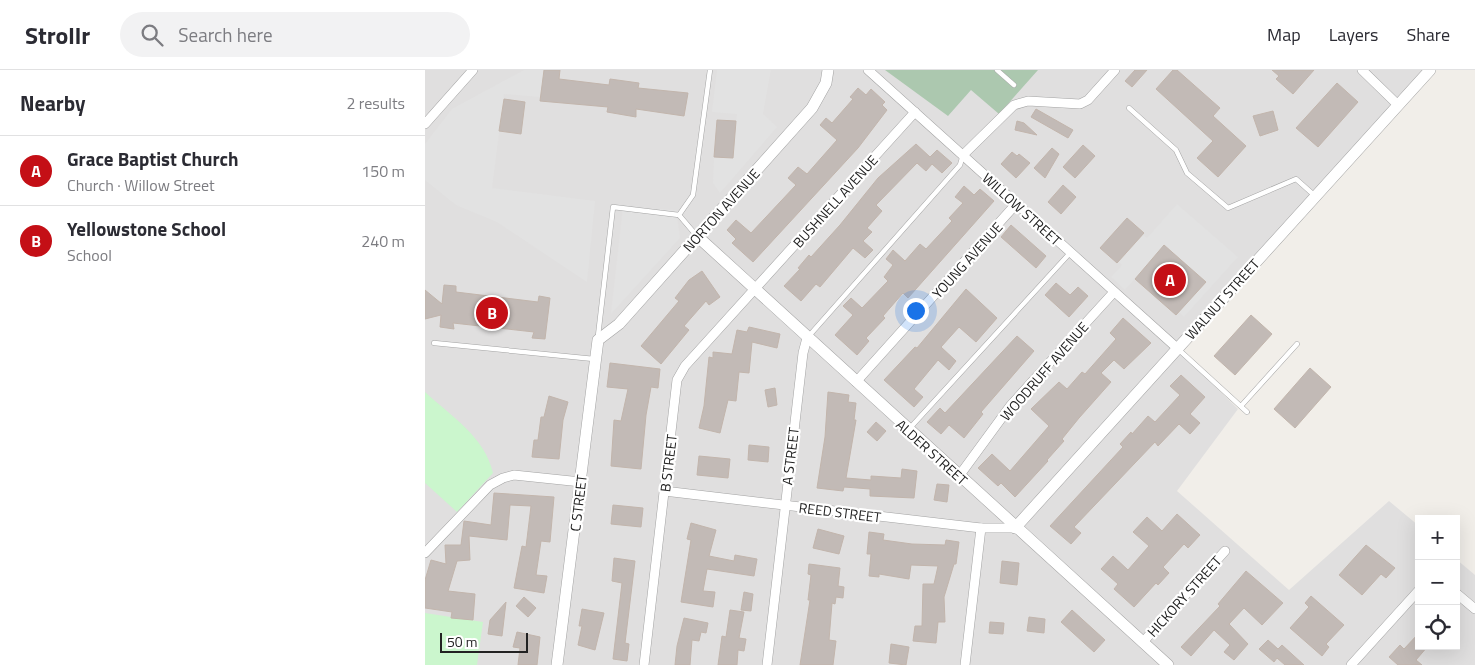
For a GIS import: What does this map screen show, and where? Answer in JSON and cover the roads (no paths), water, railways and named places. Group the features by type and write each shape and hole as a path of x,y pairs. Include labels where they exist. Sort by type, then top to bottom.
{"street":[{"path":"425,124 473,70"},
{"name":"NORTON AVENUE","path":"598,340 619,324 812,108 825,83 828,70"},
{"name":"WILLOW STREET","path":"868,70 1177,348"},
{"path":"963,156 1015,105 1028,101 1080,104 1088,100 1115,70"},
{"path":"1362,70 1399,105"},
{"name":"WALNUT STREET","path":"1015,528 1430,70"},
{"name":"BUSHNELL AVENUE","path":"755,289 915,112"},
{"name":"YOUNG AVENUE","path":"856,382 1017,204"},
{"name":"ALDER STREET","path":"697,236 1164,663"},
{"name":"B STREET","path":"644,665 677,380 685,366 755,289"},
{"name":"WOODRUFF AVENUE","path":"959,476 1011,405 1114,292"},
{"name":"A STREET","path":"767,665 784,505 803,353 807,338"},
{"name":"C STREET","path":"557,665 598,340"},
{"path":"425,553 490,485 503,478 514,475 581,482"},
{"name":"REED STREET","path":"664,491 981,528 1015,528"},
{"path":"965,665 981,528"},
{"name":"HICKORY STREET","path":"1143,642 1225,551"},
{"path":"1351,665 1415,594"},
{"path":"1460,596 1475,609"}],"lane":[{"path":"679,215 693,195 710,70"},
{"path":"997,70 1014,85"},
{"path":"1129,108 1176,150 1187,173 1228,208 1296,179 1315,196"},
{"path":"807,338 960,165 963,156"},
{"path":"598,340 613,207 679,215 697,236"},
{"path":"908,430 1070,253"},
{"path":"435,342 595,360"},
{"path":"1241,406 1297,344"},
{"path":"1177,348 1247,412"}],"place":[{"name":"Grace Baptist Church","path":"1170,280"},
{"name":"Yellowstone School","path":"492,313"}]}
